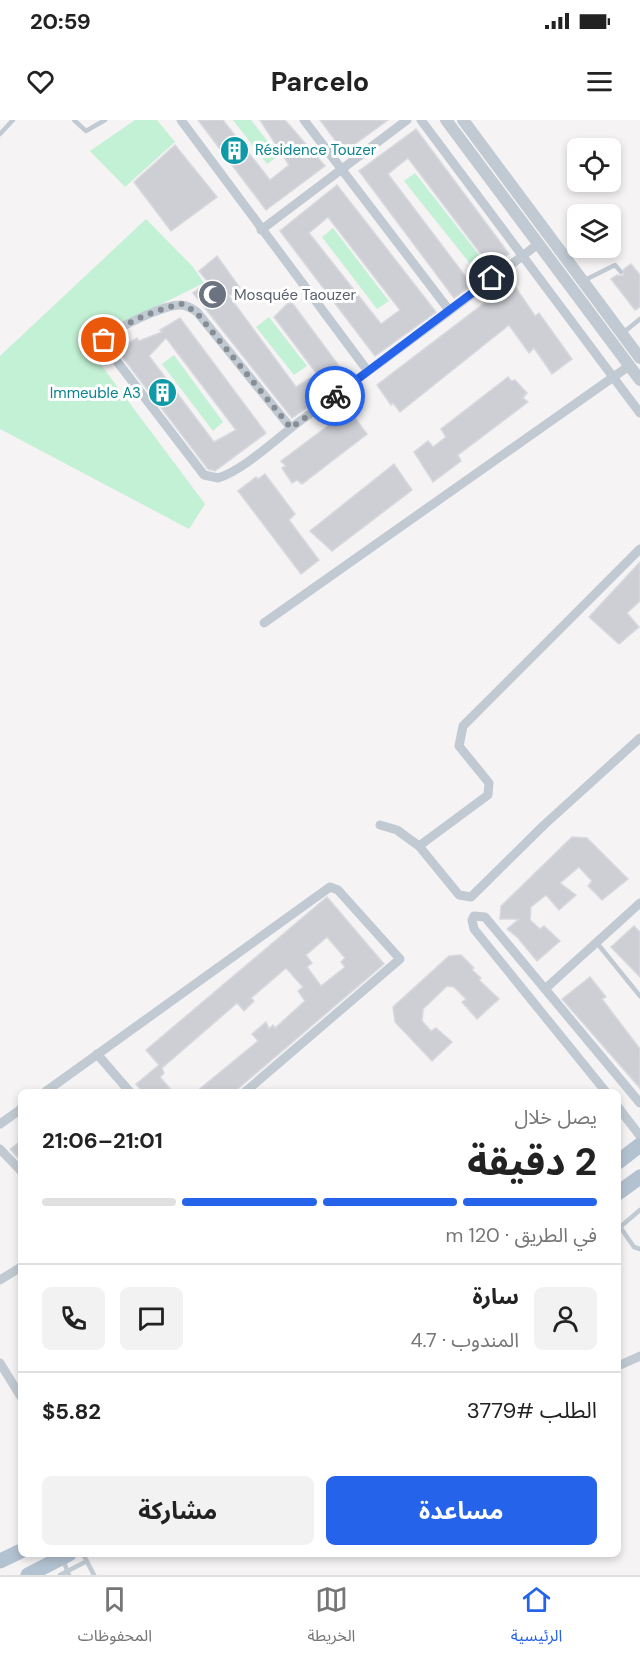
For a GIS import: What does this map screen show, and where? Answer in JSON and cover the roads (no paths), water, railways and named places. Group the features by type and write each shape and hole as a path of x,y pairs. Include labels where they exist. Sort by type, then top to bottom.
{"main road":[{"path":"621,1160 640,1145"},
{"path":"621,1191 640,1177"},
{"path":"0,1561 18,1552"},
{"path":"28,1575 67,1565"}],"street":[{"path":"181,120 367,370"},
{"path":"304,120 449,310"},
{"path":"261,230 407,120"},
{"path":"421,120 640,413"},
{"path":"446,120 640,380"},
{"path":"463,120 640,358"},
{"path":"291,428 196,312 188,306 175,305 159,310 114,332 104,340 106,347 143,397 208,478 222,477 291,428 538,244"},
{"path":"264,623 629,366"},
{"path":"419,846 488,795 489,783 459,746 461,732 467,721 640,549"},
{"path":"380,825 397,830 419,846 459,896 471,897 544,825 640,738"},
{"path":"49,1089 330,887 338,890 400,959 248,1089"},
{"path":"545,989 640,903"},
{"path":"615,1072 603,1088 525,989 474,929 472,920 474,916 484,917 615,1072 640,1103"},
{"path":"525,989 536,979"},
{"path":"97,1054 127,1089"},
{"path":"0,1124 18,1111"},
{"path":"621,1111 640,1136"},
{"path":"0,1149 18,1168"},
{"path":"0,1280 18,1269"},
{"path":"621,1365 640,1356"},
{"path":"0,1363 18,1391"}],"lane":[{"path":"0,134 13,120"},
{"path":"74,120 86,131 105,120"},
{"path":"583,282 615,265 621,272"},
{"path":"622,334 640,319"},
{"path":"597,942 639,993"},
{"path":"621,1224 640,1210"},
{"path":"621,1229 634,1246 640,1249"},
{"path":"85,1557 94,1575"},
{"path":"60,1575 67,1565 87,1561"}],"place":[{"name":"Résidence Touzer","path":"234,150"},
{"name":"Mosquée Taouzer","path":"213,295"},
{"name":"Immeuble A3","path":"162,393"}]}
